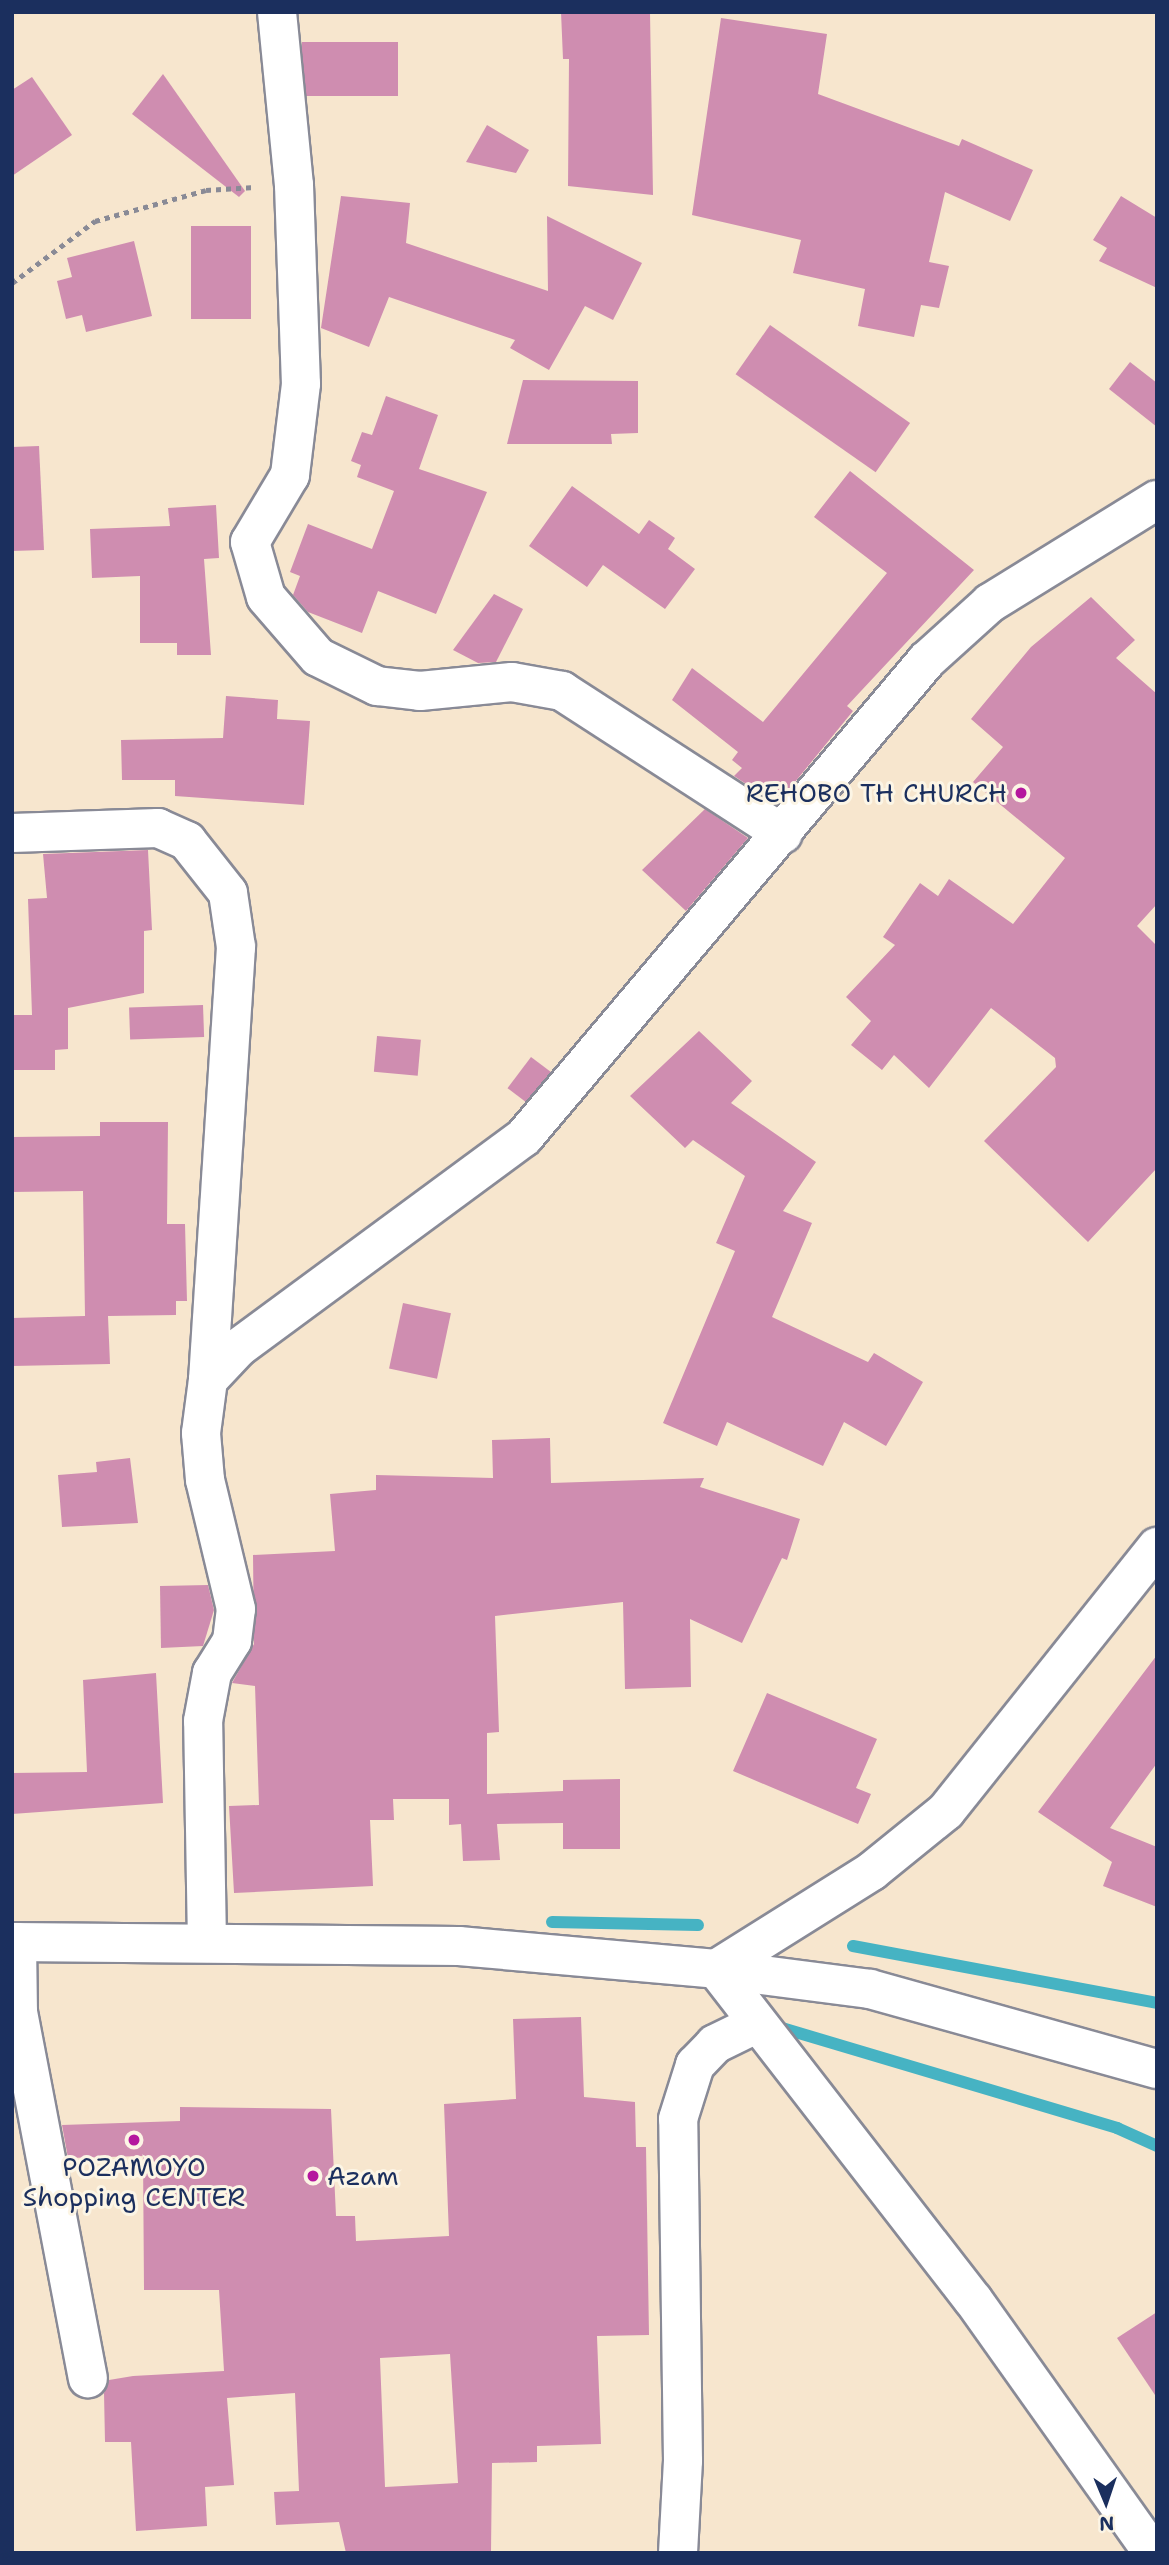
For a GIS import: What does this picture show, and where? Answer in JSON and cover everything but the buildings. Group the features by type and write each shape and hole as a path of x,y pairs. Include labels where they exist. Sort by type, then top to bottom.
{"street":[{"path":"277,12 294,185 301,384 290,475 250,542 266,597 304,644 346,676 420,691 512,682 562,691 783,834"},
{"path":"208,1380 238,1348 524,1137 783,834 927,660 972,620 1157,500"},
{"path":"12,833 158,828 187,841 228,893 236,947 208,1380 201,1433 205,1480 236,1609 232,1641 212,1673 203,1721 207,1943"},
{"path":"716,1969 872,1871 946,1811 1157,1547"},
{"path":"88,2378 31,2090 18,2012 15,1942 459,1946 716,1969 870,1989 1157,2069"},
{"path":"716,1969 756,2024 865,2157 1153,2553"},
{"path":"678,2553 683,2461 678,2119 695,2065 715,2044 756,2024"},
{"path":"12,2136 31,2090"}],"path":[{"path":"12,283 95,221 206,190 294,185"}],"waterway":[{"path":"552,1922 698,1925"},
{"path":"853,1946 1157,2003"},
{"path":"782,2028 1117,2128 1157,2146"}],"place":[{"name":"REHOBO TH CHURCH","path":"1021,793"},
{"name":"POZAMOYO Shopping CENTER","path":"134,2140"},
{"name":"Azam","path":"313,2176"}]}
